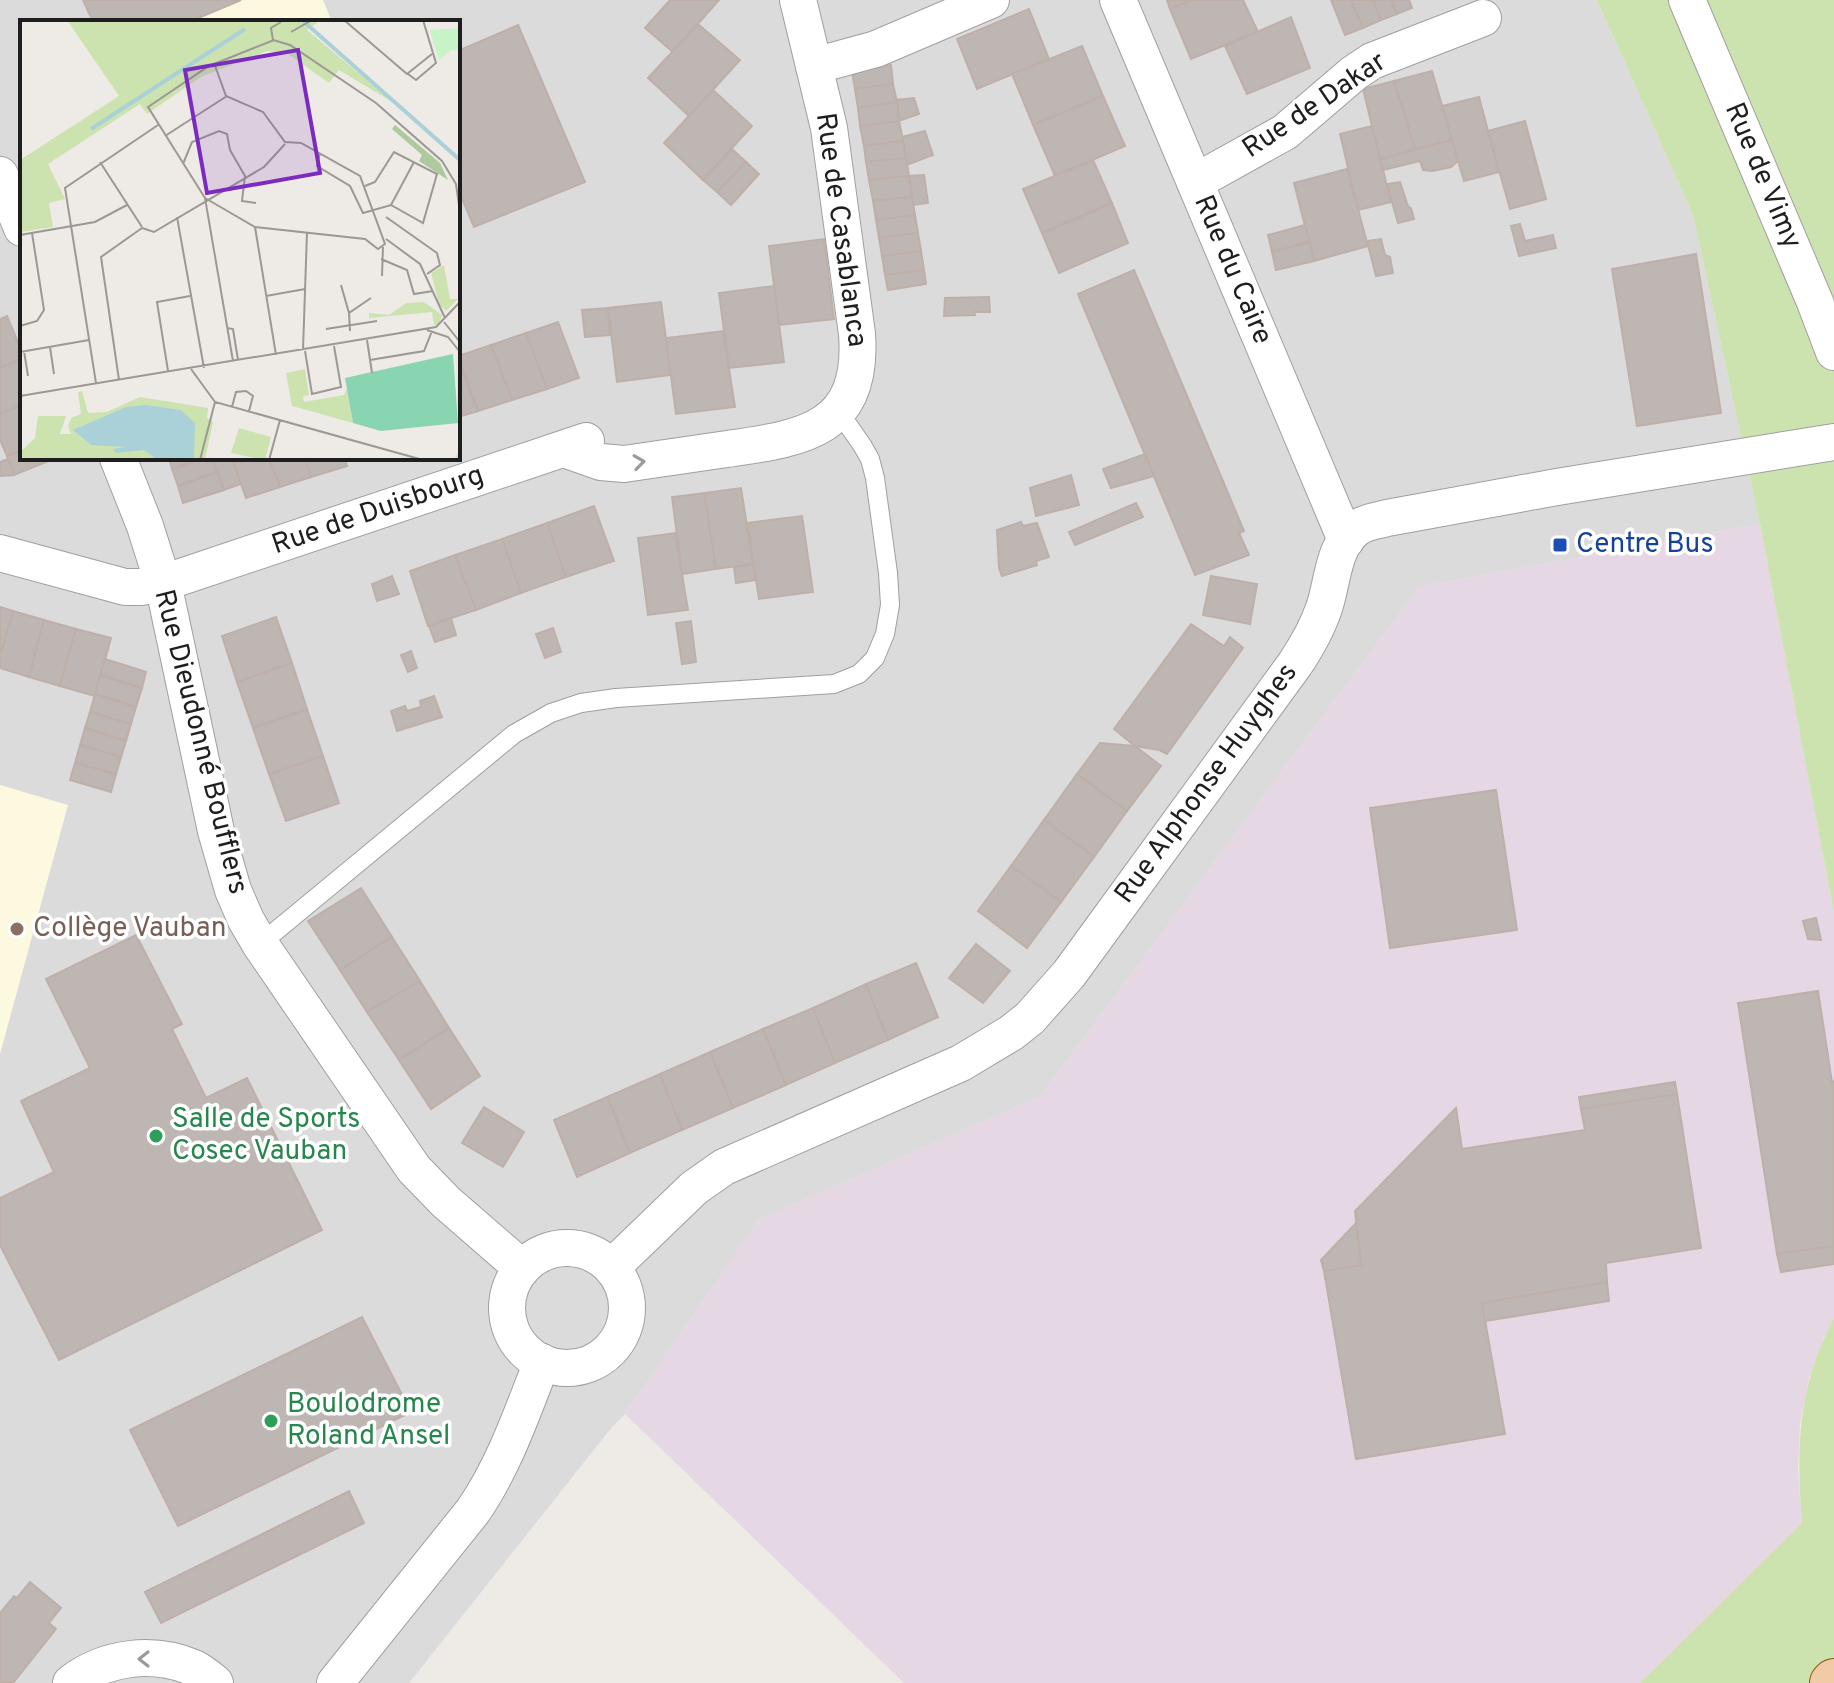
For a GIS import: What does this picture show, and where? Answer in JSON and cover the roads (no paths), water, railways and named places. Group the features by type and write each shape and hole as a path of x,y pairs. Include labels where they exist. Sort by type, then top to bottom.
{"street":[{"name":"Rue de Casablanca","path":"798,0 830,139 857,334 857,368 839,412"},
{"path":"814,66 876,49 991,0"},
{"name":"Rue du Caire","path":"1118,0 1346,540"},
{"name":"Rue de Vimy","path":"1687,0 1834,352"},
{"name":"Rue de Dakar","path":"1195,182 1285,132 1372,61 1483,18"},
{"path":"0,175 20,223"},
{"name":"Rue de Duisbourg","path":"0,553 125,587 141,587 163,583 579,444 601,462 624,464 788,439 814,430 839,412"},
{"path":"1346,540 1357,528 1387,518 1834,442"},
{"name":"Rue Dieudonné Boufflers","path":"119,460 163,583 216,831 233,890 246,920 414,1169 446,1202 522,1268"},
{"name":"Rue Alphonse Huyghes","path":"612,1267 694,1188 724,1167 961,1063 1030,1018 1069,974 1303,653 1318,624 1332,573 1346,540"},
{"path":"571,1247 589,1251 612,1267 622,1283 627,1302 626,1321 619,1339 606,1354 590,1364 571,1368 551,1366 527,1352 515,1338 509,1320 509,1293 522,1268 529,1262 544,1252 571,1247"},
{"path":"335,1683 485,1494 508,1448 542,1362"},
{"path":"71,1683 101,1666 123,1659 151,1658 197,1670 215,1683"}],"lane":[{"path":"260,944 514,734 551,713 581,703 616,698 834,684 859,674 875,658 885,634 890,605 888,573 870,459 839,412"}],"place":[{"name":"Centre Bus","path":"1560,545"},
{"name":"Collège Vauban","path":"17,929"},
{"name":"Salle de Sports Cosec Vauban","path":"156,1136"},
{"name":"Boulodrome Roland Ansel","path":"271,1421"}]}
